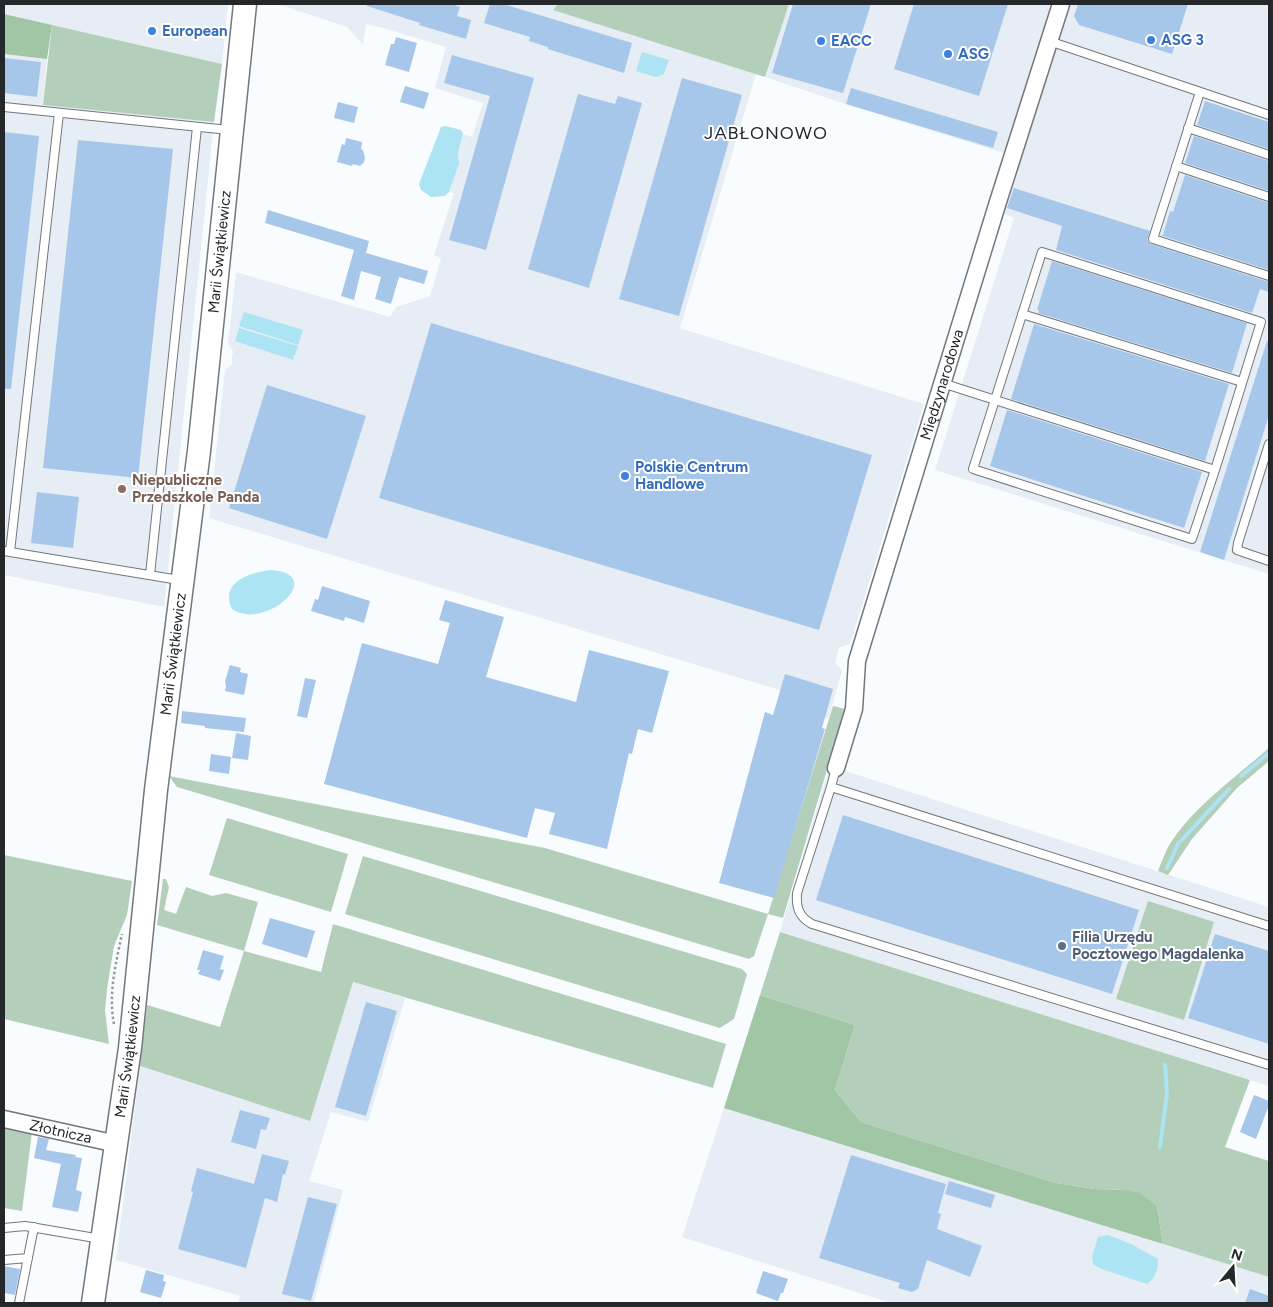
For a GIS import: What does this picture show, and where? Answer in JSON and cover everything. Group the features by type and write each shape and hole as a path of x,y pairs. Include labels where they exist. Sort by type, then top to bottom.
{"street":[{"name":"Marii Świątkiewicz","path":"94,1303 130,1048 156,790 201,433 245,4"},
{"name":"Międzynarodowa","path":"836,768 854,709 857,661 1061,4"},
{"name":"Złotnicza","path":"4,1119 117,1144"}],"lane":[{"path":"1049,41 1269,115"},
{"path":"1200,92 1153,239 1269,276"},
{"path":"4,107 232,130"},
{"path":"59,113 7,552 182,580"},
{"path":"150,575 197,127"},
{"path":"1188,128 1269,155"},
{"path":"1176,166 1269,197"},
{"path":"1042,252 1261,322 1192,539 973,469 1022,314 1042,252"},
{"path":"1022,314 1242,382"},
{"path":"942,384 1215,470"},
{"path":"1269,444 1237,550 1269,561"},
{"path":"836,768 797,893 797,909 805,920 822,927 1269,1065"},
{"path":"831,787 1269,926"},
{"path":"4,1228 14,1226 34,1227 103,1239"},
{"path":"19,1303 34,1227"},
{"path":"4,1260 28,1258"}],"shaded area":[{"name":"European","path":"4,4 228,4 222,64 4,14"},
{"path":"277,4 558,4 554,10 756,74 680,328 924,404 850,644 839,648 835,662 842,671 828,719 780,690 209,518 225,370 232,364 233,351 228,344 236,272 390,317 396,307 430,296 441,258 434,255 454,193 449,192 459,164 458,153 463,134 472,137 483,103 435,88 446,47 366,24 363,45 347,27"},
{"name":"ASG","path":"789,4 1051,4 1004,153 765,77"},
{"path":"1068,4 1269,4 1269,574 935,470 1014,218 1001,213"},
{"path":"4,54 47,59 43,105 214,122 164,607 4,575"},
{"path":"829,768 836,768 1269,907 1269,1086 780,932"},
{"path":"352,982 405,998 368,1122 331,1112 309,1181 343,1190 314,1303 238,1303 240,1296 116,1260 140,1066 310,1121"},
{"path":"724,1108 1269,1277 1269,1303 891,1303 682,1237"}],"green space":[{"path":"558,4 789,4 765,77 553,10"},
{"path":"4,14 52,25 47,59 4,54"},
{"path":"52,25 222,64 214,122 43,105"},
{"path":"833,706 845,709 783,918 768,914"},
{"path":"1269,748 1269,761 1237,788 1192,839 1168,875 1158,871 1167,849 1187,821"},
{"path":"169,776 545,848 768,914 754,956 749,959 177,787"},
{"path":"227,818 348,854 331,912 209,875"},
{"path":"4,855 132,881 127,915 114,946 107,989 105,1010 109,1044 4,1019"},
{"path":"363,856 742,969 747,974 734,1019 720,1028 345,914"},
{"path":"163,879 166,879 169,887 164,910 176,914 186,887 212,896 226,893 258,902 244,951 157,925"},
{"path":"1148,901 1214,922 1184,1020 1116,999"},
{"path":"333,924 726,1044 713,1088 353,982 310,1121 140,1066 147,1005 220,1027 244,951 321,972"},
{"path":"780,932 1250,1080 1225,1147 1269,1161 1269,1277 1163,1244 1157,1206 1125,1190 1095,1189 1056,1183 861,1122 835,1090 855,1025 760,995"},
{"path":"760,995 855,1025 835,1090 861,1122 1056,1183 1140,1193 1157,1206 1163,1244 724,1108"},
{"path":"4,1126 32,1132 22,1211 4,1208"}],"water":[{"path":"642,52 669,60 664,74 656,77 636,71"},
{"path":"446,126 461,130 463,134 458,153 459,164 449,192 445,196 431,197 421,190 419,184 441,127"},
{"path":"244,312 303,330 298,345 239,326"},
{"path":"239,328 298,346 293,360 235,341"},
{"path":"271,570 287,574 294,581 293,590 286,600 274,608 260,613 246,614 232,609 229,600 233,585 246,576"},
{"path":"1108,1235 1131,1244 1158,1259 1158,1267 1153,1279 1147,1284 1099,1268 1093,1264 1092,1257 1098,1237"}],"building":[{"path":"367,4 456,4 456,6 460,7 457,16 471,20 466,39 419,25 420,23 367,6"},
{"path":"490,4 503,4 632,43 624,73 548,49 548,47 529,41 530,37 484,23"},
{"name":"EACC","path":"793,4 871,4 843,93 772,73"},
{"path":"914,4 1008,4 979,96 894,69"},
{"name":"ASG 3","path":"1078,4 1188,4 1172,54 1079,25 1074,16"},
{"path":"396,37 417,43 409,72 385,65 391,44 394,44"},
{"path":"452,55 534,78 486,250 449,240 490,96 444,83"},
{"path":"4,58 41,62 37,97 4,93"},
{"path":"682,78 742,95 679,316 619,299"},
{"path":"405,86 429,93 424,109 400,102"},
{"path":"851,88 998,132 993,148 846,104"},
{"path":"578,94 615,104 618,96 642,103 589,288 528,269"},
{"path":"1205,101 1269,122 1269,149 1197,125"},
{"path":"338,102 358,107 354,123 334,118"},
{"path":"4,132 39,136 11,389 4,389"},
{"path":"1194,136 1269,161 1269,191 1185,163"},
{"path":"346,138 362,142 361,149 365,158 360,166 337,162 342,144 345,145"},
{"path":"78,140 173,149 138,478 43,468"},
{"path":"1185,175 1269,203 1269,270 1160,235 1163,235 1170,211 1173,212"},
{"path":"1014,188 1150,231 1147,240 1151,244 1269,282 1269,292 1260,289 1252,313 1056,250 1062,226 1007,208"},
{"path":"268,210 369,241 366,253 428,271 424,284 399,277 391,304 375,299 381,277 361,271 354,300 341,296 354,250 265,223"},
{"path":"1052,261 1247,323 1232,373 1038,313 1039,310 1037,310"},
{"name":"Polskie Centrum Handlowe","path":"431,323 872,455 819,630 379,498"},
{"path":"1034,324 1229,384 1205,461 1011,399"},
{"path":"1267,341 1269,341 1269,415 1224,560 1200,552"},
{"path":"267,385 366,416 327,539 229,508"},
{"path":"1007,410 1202,472 1184,528 990,466"},
{"path":"37,492 79,497 73,548 31,543"},
{"path":"322,586 370,601 364,623 345,617 344,621 311,611 315,599 318,600"},
{"path":"445,600 504,617 486,677 576,702 589,650 669,671 652,733 638,729 632,754 629,753 607,849 549,834 555,813 535,808 527,838 324,784 362,643 438,664 450,623 439,620"},
{"path":"230,665 241,668 240,672 248,674 244,695 225,691 225,681"},
{"path":"785,674 833,689 822,728 825,729 774,898 719,883 765,712 773,715"},
{"path":"305,678 316,680 307,718 297,716"},
{"path":"182,711 246,718 244,732 205,728 205,726 181,723"},
{"path":"236,733 251,736 248,760 232,758"},
{"path":"211,754 231,757 229,774 209,771"},
{"path":"843,815 1139,910 1112,994 816,900"},
{"path":"270,918 315,931 307,958 262,944"},
{"path":"1215,934 1269,951 1269,1044 1188,1018"},
{"path":"203,950 224,956 220,969 224,970 220,981 198,974 200,970 197,970"},
{"path":"366,1002 397,1011 366,1116 335,1107"},
{"path":"1254,1095 1269,1101 1256,1139 1240,1132"},
{"path":"240,1110 270,1118 266,1130 261,1129 256,1149 231,1142"},
{"path":"38,1137 49,1139 46,1150 76,1155 75,1157 82,1158 76,1190 82,1192 78,1212 52,1207 61,1164 34,1158"},
{"path":"262,1154 289,1161 285,1175 283,1174 277,1202 265,1198 246,1268 178,1249 193,1192 191,1191 197,1168 254,1184"},
{"path":"851,1155 946,1184 938,1213 941,1214 937,1229 982,1246 970,1277 927,1260 918,1289 912,1292 898,1288 900,1283 819,1258"},
{"path":"949,1181 995,1195 991,1208 945,1194"},
{"path":"308,1197 337,1204 311,1301 282,1294"},
{"path":"4,1266 20,1269 15,1295 4,1293"},
{"path":"146,1270 164,1275 163,1281 166,1282 161,1298 140,1292"},
{"path":"763,1271 788,1279 778,1301 756,1293"},
{"path":"1250,1289 1269,1296 1269,1303 1245,1303"}],"waterway":[{"path":"1241,776 1269,753"},
{"path":"1167,868 1178,844 1229,789"},
{"path":"1160,1147 1167,1094 1165,1065"}],"place":[{"name":"European","path":"152,31"},
{"name":"ASG 3","path":"1151,40"},
{"name":"EACC","path":"821,41"},
{"name":"ASG","path":"948,54"},
{"name":"Polskie Centrum Handlowe","path":"625,476"},
{"name":"Niepubliczne Przedszkole Panda","path":"122,489"},
{"name":"Filia Urzędu Pocztowego Magdalenka","path":"1062,946"}],"district":[{"name":"JABŁONOWO","path":"766,133"}]}
